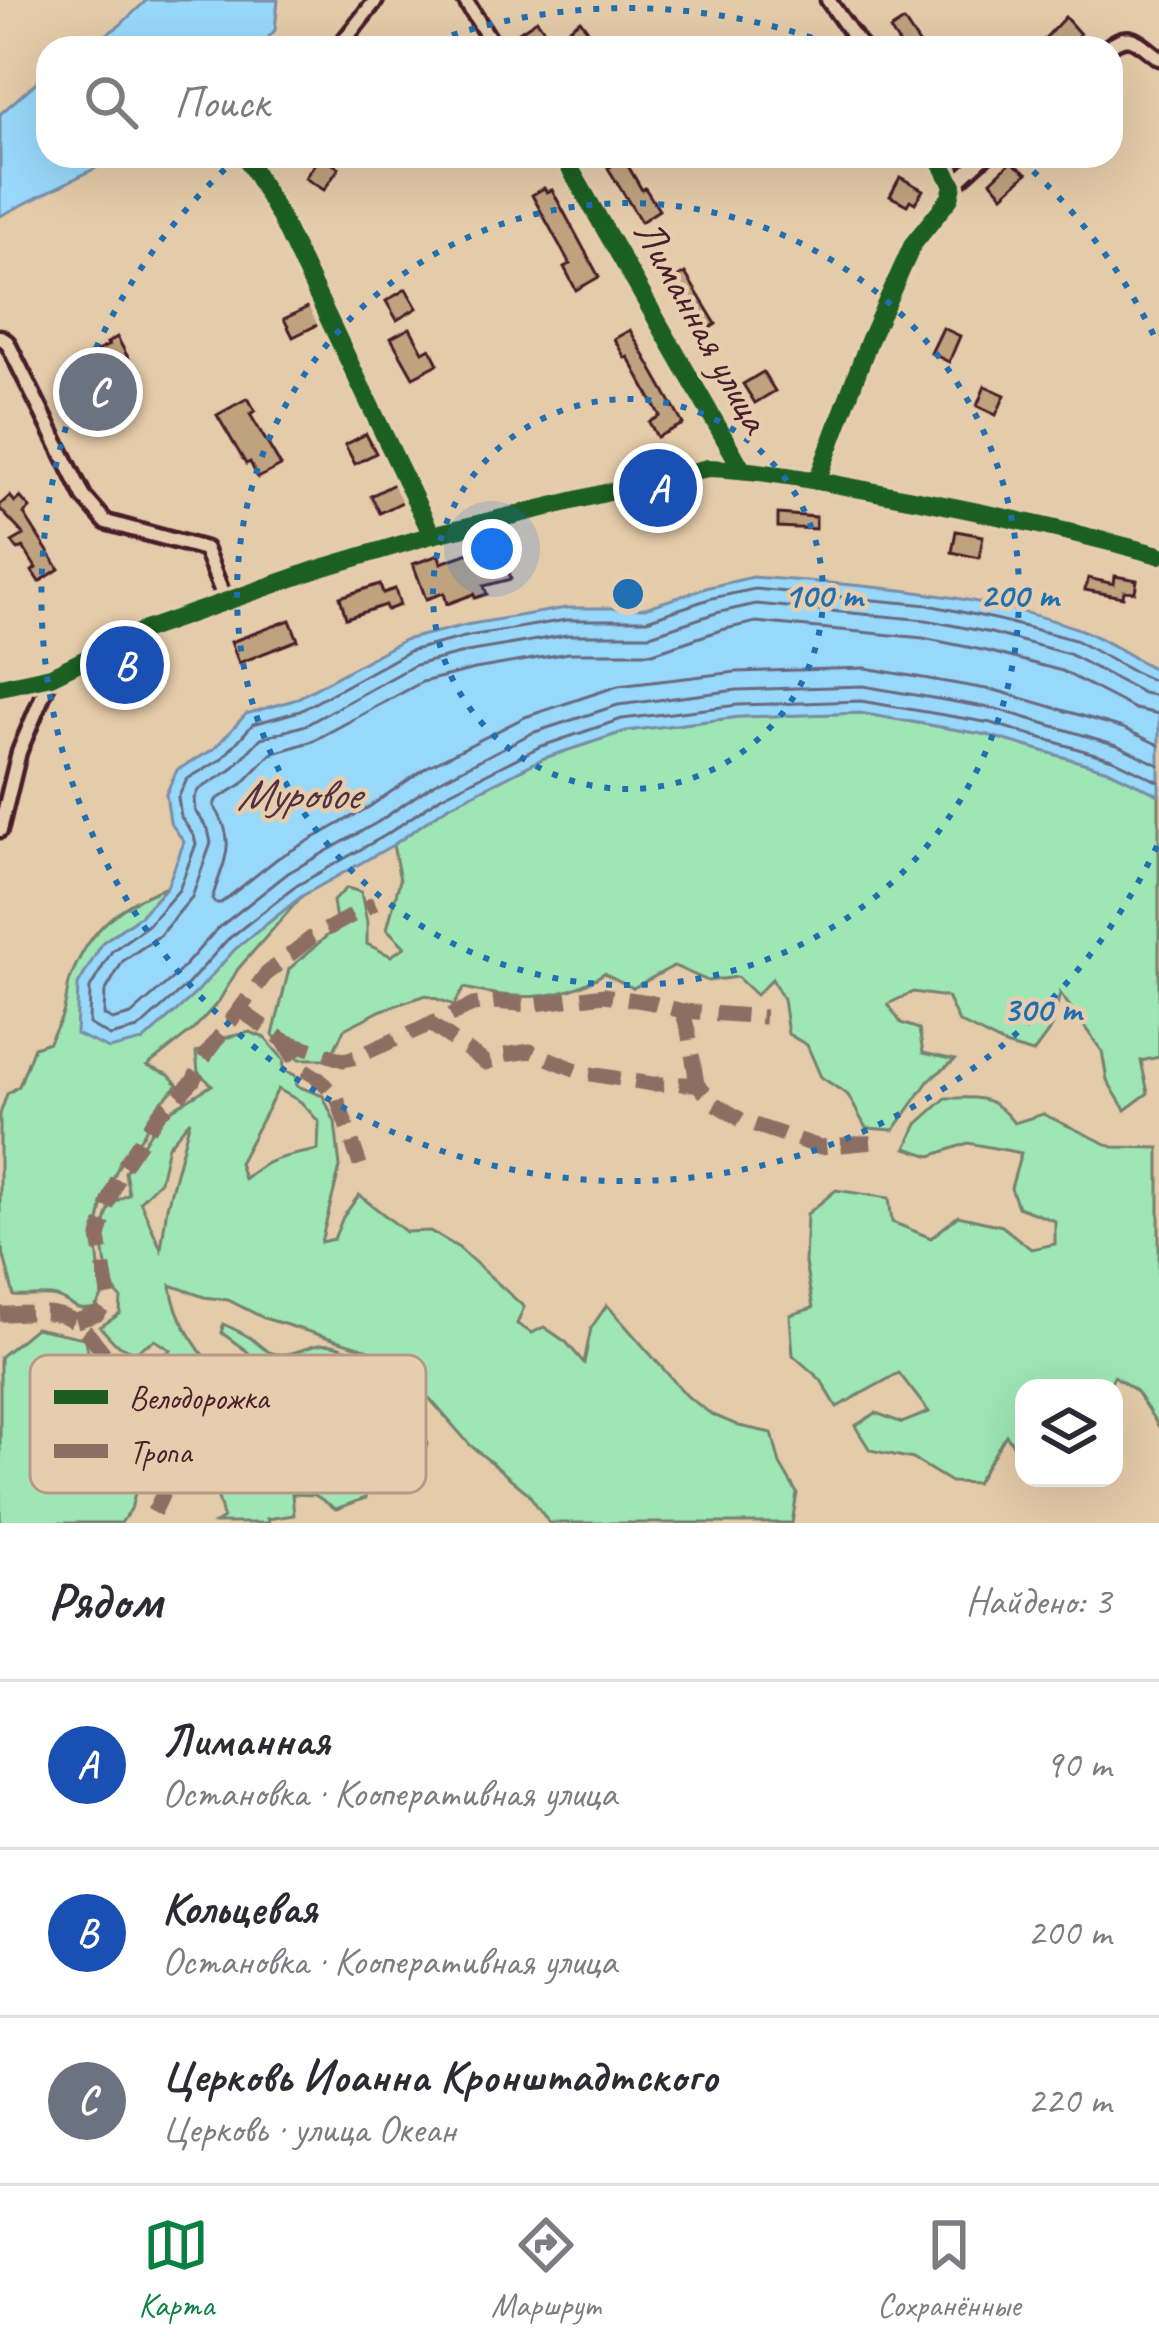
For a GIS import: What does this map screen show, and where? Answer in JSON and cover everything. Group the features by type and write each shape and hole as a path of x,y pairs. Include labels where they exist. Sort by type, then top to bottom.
{"street":[{"path":"348,36 376,0"},
{"path":"465,0 488,36"},
{"path":"828,0 854,36"},
{"path":"1123,38 1159,58"},
{"path":"252,168 432,535"},
{"name":"Лиманная улица","path":"570,168 742,470"},
{"path":"944,168 953,184"},
{"path":"817,481 869,341 913,244 950,198 953,184 971,168"},
{"path":"0,337 7,342 84,496 106,522 205,549 225,600"},
{"path":"0,687 51,676 142,632 225,600 432,535 708,468 817,481 1005,515 1159,555"},
{"path":"0,830 19,752 51,676"}],"green space":[{"path":"860,713 988,735 1108,770 1159,795 1159,1057 1141,1061 1148,1093 1125,1110 1107,1080 1102,1051 1060,993 1052,1027 1033,1053 959,1022 947,997 913,992 888,1004 901,1023 919,1029 923,1053 955,1060 929,1080 894,1130 866,1128 848,1095 821,1077 807,1045 788,1034 783,999 772,979 756,995 737,977 708,981 674,966 633,988 604,973 571,990 536,996 464,988 454,1005 426,995 344,1029 330,1059 299,1059 273,1035 289,969 337,927 333,901 347,888 361,892 367,944 391,956 405,947 387,929 400,880 393,845 447,807 544,758 626,731 739,717"},
{"path":"167,887 140,916 103,942 143,1041 235,949 302,896 193,1030 147,1066 169,1075 178,1085 158,1105 143,1135 119,1165 103,1201 96,1237 102,1297 95,1308 78,1308 52,1296 14,1296 0,1240 0,1114 7,1094 19,1086 34,1047 49,1042 64,1011 71,977 97,932 121,910"},
{"path":"250,1032 265,1038 284,1060 283,1070 295,1075 297,1086 323,1096 335,1122 340,1167 321,1242 334,1239 359,1195 406,1232 430,1231 459,1248 524,1307 517,1324 532,1333 544,1327 584,1363 591,1328 607,1305 687,1396 711,1414 772,1433 780,1464 797,1493 792,1523 549,1523 528,1493 470,1445 426,1397 426,1355 373,1355 264,1318 228,1300 171,1285 178,1311 203,1355 164,1355 171,1350 155,1340 134,1352 115,1343 100,1327 120,1314 121,1298 104,1253 107,1214 129,1194 125,1172 161,1116 212,1085 198,1072 196,1053 220,1039","holes":["278,1089 301,1102 319,1122 318,1150 270,1162 244,1179 239,1163","190,1120 161,1249 140,1201 160,1181 168,1146"]},
{"path":"946,1098 968,1098 999,1107 1014,1123 1043,1114 1113,1147 1159,1148 1159,1427 1135,1390 1114,1376 1015,1379 1015,1447 1006,1435 976,1483 951,1482 913,1459 870,1450 855,1426 876,1413 902,1423 929,1412 899,1373 837,1407 821,1380 793,1355 790,1315 813,1308 805,1263 807,1214 836,1190 889,1198 892,1222 931,1238 958,1216 1002,1226 1031,1249 1055,1244 1055,1221 1018,1207 1011,1188 1021,1153 968,1143 931,1156 906,1148 917,1124"},
{"path":"223,1324 272,1353 318,1345 343,1348 355,1355 247,1355 222,1333"},
{"path":"35,1328 84,1338 90,1355 30,1355 30,1493 135,1493 121,1523 0,1523 0,1357"},
{"path":"216,1493 366,1493 366,1498 336,1509 315,1495 292,1494 294,1515 267,1519 269,1523 215,1523 223,1518"}],"water":[{"path":"147,0 278,0 275,30 270,36 104,36"},
{"path":"36,82 36,168 96,168 0,216 0,114"},
{"name":"Муровое","path":"753,577 957,598 1037,616 1108,643 1159,671 1159,795 1108,770 988,735 860,713 739,717 626,731 544,758 447,807 393,845 302,896 235,949 143,1041 109,1049 76,1034 78,985 103,942 140,916 167,887 184,842 170,822 166,794 177,770 214,749 246,714 294,700 404,640 566,608 645,608"}],"building":[{"path":"1065,17 1080,34 1078,36 1047,36"},
{"path":"537,20 548,36 517,36"},
{"path":"580,20 590,33 586,36 559,36"},
{"path":"904,21 914,36 894,36 890,30"},
{"path":"312,168 339,168 324,190 305,178"},
{"path":"608,168 629,168 659,210 641,222"},
{"path":"1005,168 1027,173 1003,195 991,181"},
{"path":"900,177 923,190 915,203 910,200 907,205 890,196"},
{"path":"544,188 552,190 599,277 576,290 564,267 570,264 532,195"},
{"path":"685,273 716,324 704,332 667,284"},
{"path":"406,289 417,308 397,320 386,301"},
{"path":"310,306 319,324 293,337 284,319"},
{"path":"410,328 423,352 430,348 438,364 413,377 391,338"},
{"path":"943,328 960,336 949,362 931,353"},
{"path":"630,330 683,424 657,437 649,422 660,416 614,339"},
{"path":"117,337 131,363 105,377 112,391 98,398 79,360"},
{"path":"763,372 775,391 755,403 743,384"},
{"path":"985,386 1005,395 996,415 977,406"},
{"path":"248,398 255,411 250,414 281,466 258,478 217,415"},
{"path":"366,434 376,453 355,464 345,445"},
{"path":"396,483 404,501 380,513 371,496"},
{"path":"10,496 15,502 20,497 30,508 24,514 59,569 39,582 23,547 18,550 12,542 24,535 0,509"},
{"path":"778,514 816,517 816,529 778,527"},
{"path":"956,531 983,536 979,558 952,552"},
{"path":"472,552 476,563 505,556 511,579 484,586 487,594 475,598 474,594 447,604 444,593 426,599 413,564 439,555 441,563"},
{"path":"1115,576 1137,580 1135,592 1124,591 1123,597 1085,590 1088,578 1114,584"},
{"path":"380,584 383,593 395,589 400,605 346,618 340,597"},
{"path":"290,620 298,640 239,663 231,642"}],"marked path":[{"path":"76,1321 98,1314 109,1299 99,1237 121,1170 160,1112 193,1081 207,1053 266,974 311,938 375,903"},
{"path":"283,1040 343,1060 473,1005 529,1005 604,995 682,1011 765,1017"},
{"path":"240,1010 283,1040 299,1066 337,1098 360,1165"},
{"path":"682,1011 697,1084"},
{"path":"429,1023 486,1063 530,1051 584,1073 652,1084 697,1084 714,1103 743,1121 820,1147 886,1141"},
{"path":"0,1314 65,1317 105,1355"},
{"path":"148,1523 163,1493"}],"cycle path":[{"path":"252,168 432,535"},
{"path":"570,168 742,469"},
{"path":"817,481 869,341 913,244 950,198 953,185 944,168"},
{"path":"0,687 51,676 142,631 318,569 432,535 708,468 795,477 916,500 1159,555"}],"place":[{"name":"Церковь Иоанна Кронштадтского","path":"98,392"},
{"name":"Лиманная","path":"658,488"},
{"name":"Кольцевая","path":"125,665"}]}
